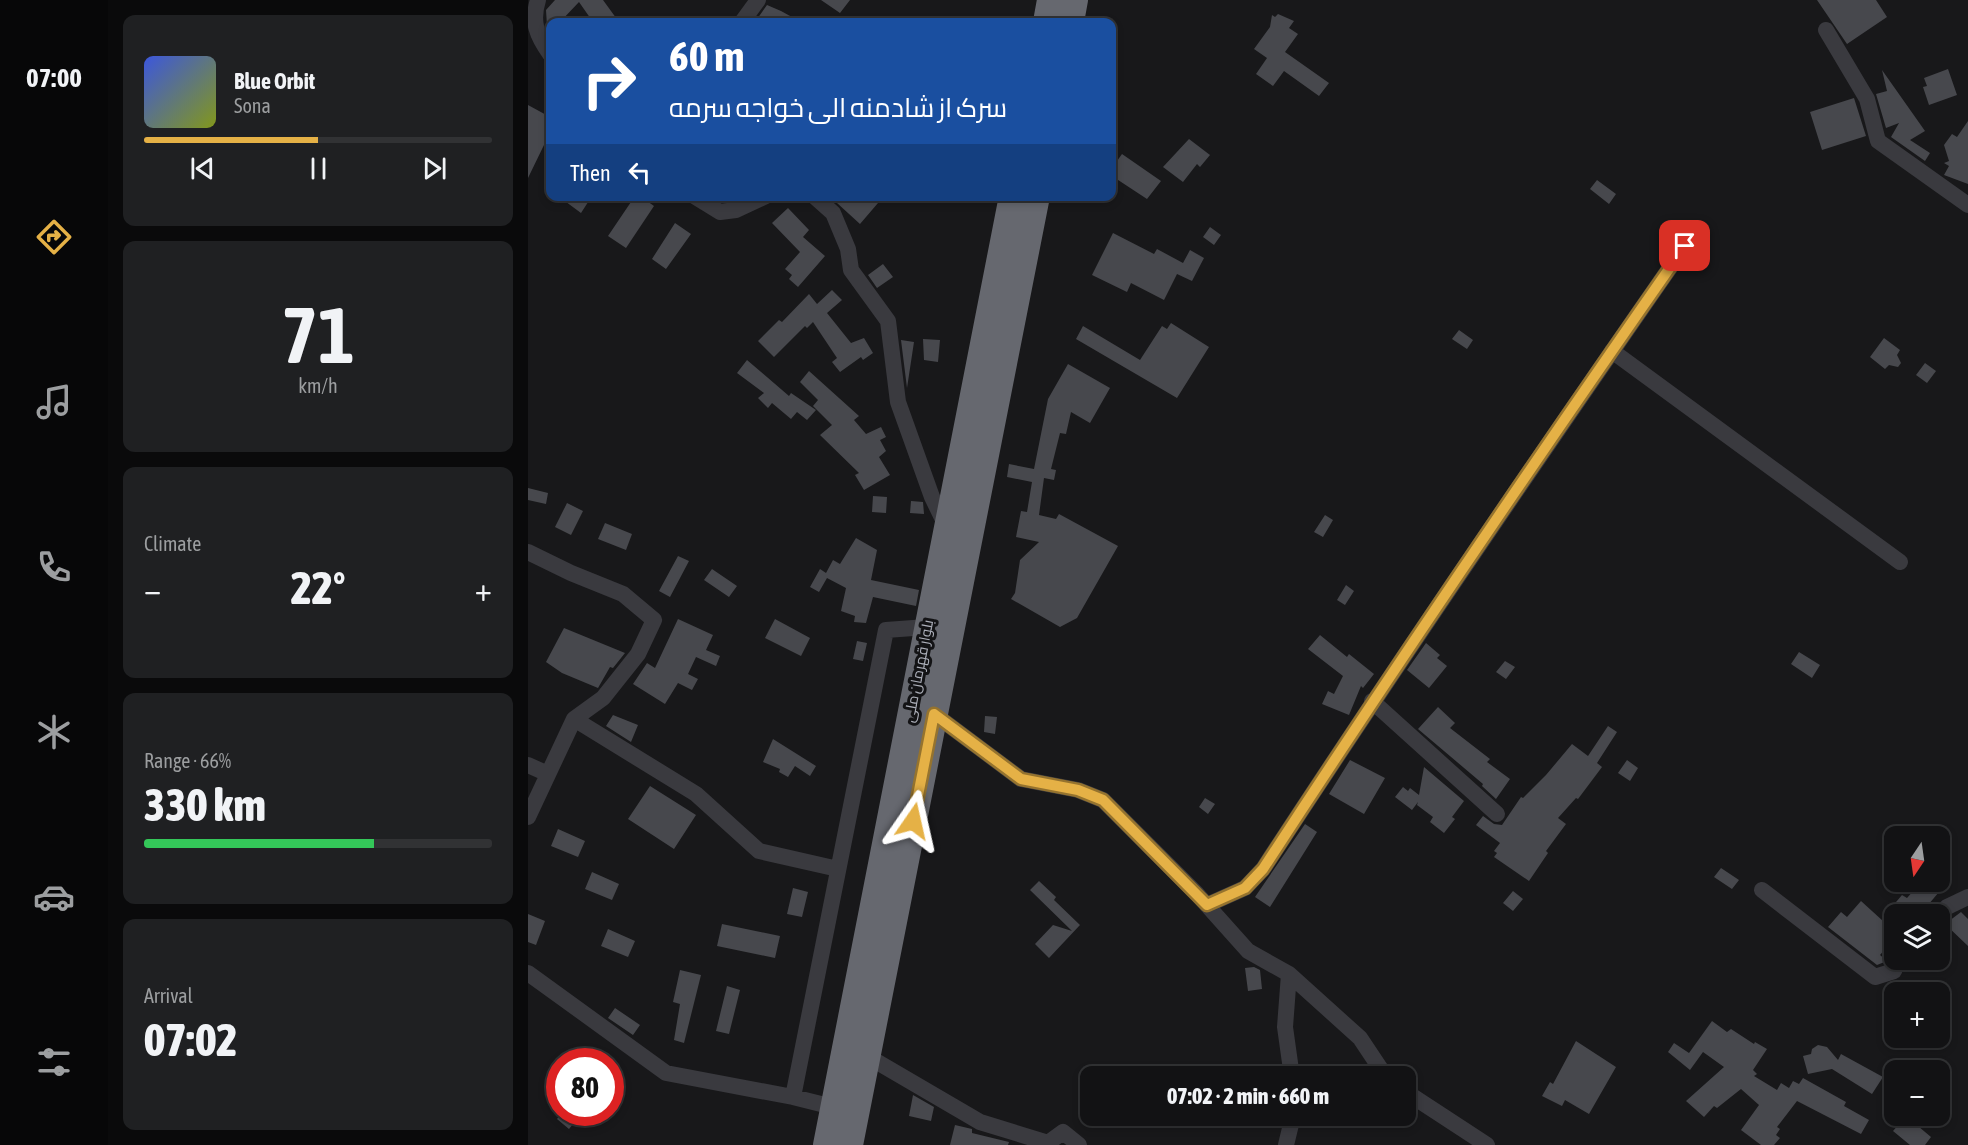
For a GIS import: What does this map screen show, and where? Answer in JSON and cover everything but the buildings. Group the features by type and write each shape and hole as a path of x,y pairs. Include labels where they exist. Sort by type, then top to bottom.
{"highway":[{"path":"1047,18 1050,0"},
{"path":"1072,18 1075,0"},
{"name":"بلوار قهرمان ملی","path":"826,1145 1011,201"},
{"name":"بلوار قهرمان ملی","path":"850,1145 1036,201"}],"street":[{"path":"538,0 534,14 538,37 546,47"},
{"path":"745,18 758,0"},
{"path":"1826,30 1867,99 1878,141 1968,205"},
{"path":"528,50 546,50"},
{"path":"702,201 720,212 736,210 755,201"},
{"path":"820,201 833,213 848,249 851,270 888,321 898,402 932,497 948,530 967,553"},
{"path":"1207,905 1245,888 1263,869 1372,701 1411,649 1497,519 1685,246"},
{"path":"1612,351 1900,562"},
{"path":"528,552 571,573 624,594 654,620 638,654 603,698 574,719 528,817"},
{"path":"793,1097 886,630 927,627"},
{"path":"1372,701 1497,814"},
{"path":"934,714 1021,779 1078,790 1103,800 1207,905 1248,951 1289,974 1360,1038 1379,1066"},
{"path":"574,719 696,794 759,851 838,869"},
{"path":"528,765 548,774"},
{"path":"1762,890 1875,977 1894,970"},
{"path":"1950,906 1968,897"},
{"path":"528,973 666,1073 793,1097 833,1107"},
{"path":"1289,974 1285,1027 1290,1066"},
{"path":"867,1056 980,1122 1047,1144 1063,1132 1079,1145"},
{"path":"1416,1099 1487,1145"},
{"path":"1286,1145 1291,1126"}],"route":[{"path":"913,821 934,714 1021,779 1078,790 1103,800 1207,905 1245,888 1263,869 1372,701 1411,649 1497,519 1685,246"}]}
